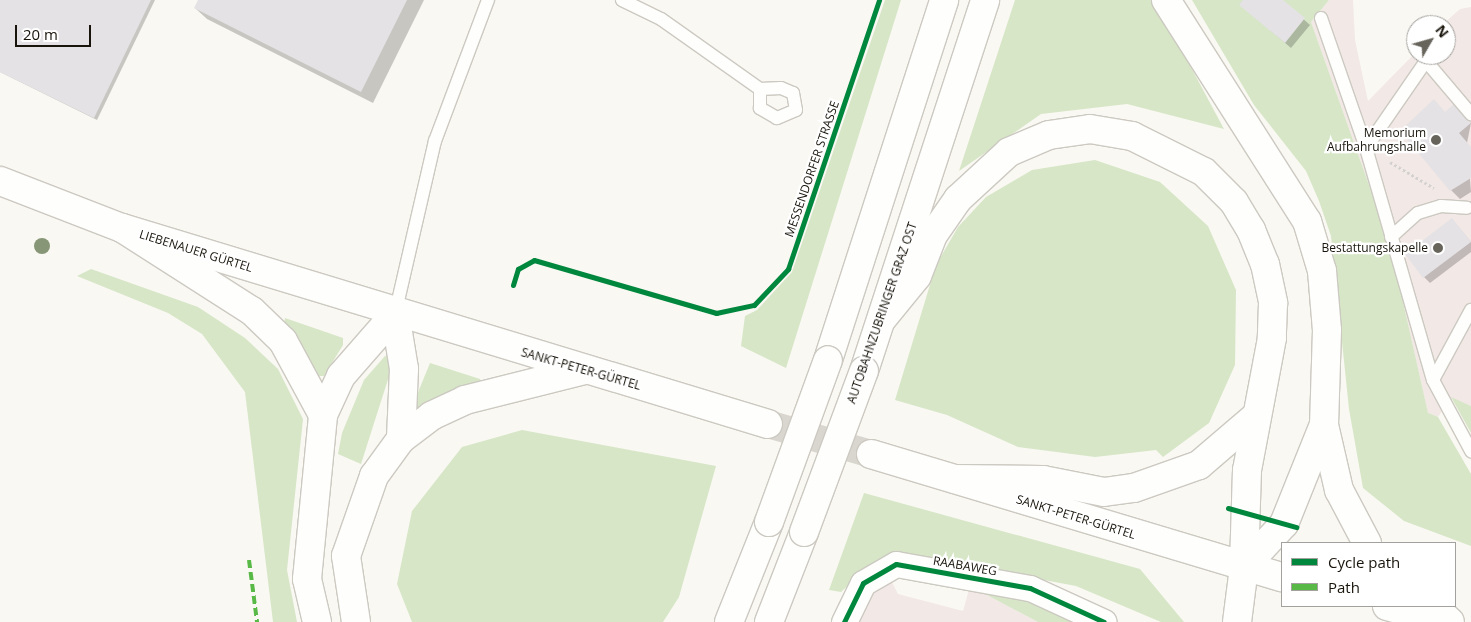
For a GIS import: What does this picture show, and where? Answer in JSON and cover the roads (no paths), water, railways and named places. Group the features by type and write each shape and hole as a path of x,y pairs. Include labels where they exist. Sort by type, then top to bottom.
{"main road":[{"path":"729,622 769,522 828,360 944,0"},
{"name":"AUTOBAHNZUBRINGER GRAZ OST","path":"769,622 864,371 985,0"},
{"path":"1166,0 1307,221 1322,271 1327,330 1324,425 1339,490 1366,542"},
{"path":"882,319 917,276 933,235 958,199 1009,152 1049,135 1090,129 1132,136 1204,172 1234,202 1251,230 1265,264 1273,303 1272,338 1255,417 1242,513 1244,567 1238,622"},
{"name":"LIEBENAUER GÜRTEL","path":"0,181 122,228 395,314"},
{"path":"122,228 252,311 284,341 323,415"},
{"name":"SANKT-PETER-GÜRTEL","path":"395,314 768,424"},
{"path":"317,622 307,579 323,415 341,376 395,314"},
{"path":"395,314 404,369 401,439"},
{"path":"356,622 346,556 374,476 401,439 431,416 465,400 584,370"},
{"path":"955,479 1043,480 1104,492 1134,488 1199,464 1255,417"},
{"path":"1244,567 1284,524 1324,425"},
{"name":"SANKT-PETER-GÜRTEL","path":"870,454 1281,577"},
{"path":"715,622 746,578"},
{"path":"1391,607 1445,622"},
{"path":"1433,607 1450,622"}],"street":[{"name":"RAABAWEG","path":"844,622 863,583 896,564 1030,588 1104,622"}],"lane":[{"path":"395,314 435,141 488,0"},
{"path":"622,0 661,19 760,89"},
{"path":"1321,18 1366,148 1433,380 1471,451"},
{"path":"1366,148 1426,61 1471,114"},
{"path":"1391,237 1418,213 1441,206 1470,208"},
{"path":"1433,380 1471,310"}],"tunnel":[{"path":"768,424 871,454"}],"place":[{"name":"Memorium Aufbahrungshalle","path":"1436,140"},
{"name":"Bestattungskapelle","path":"1438,248"}]}
